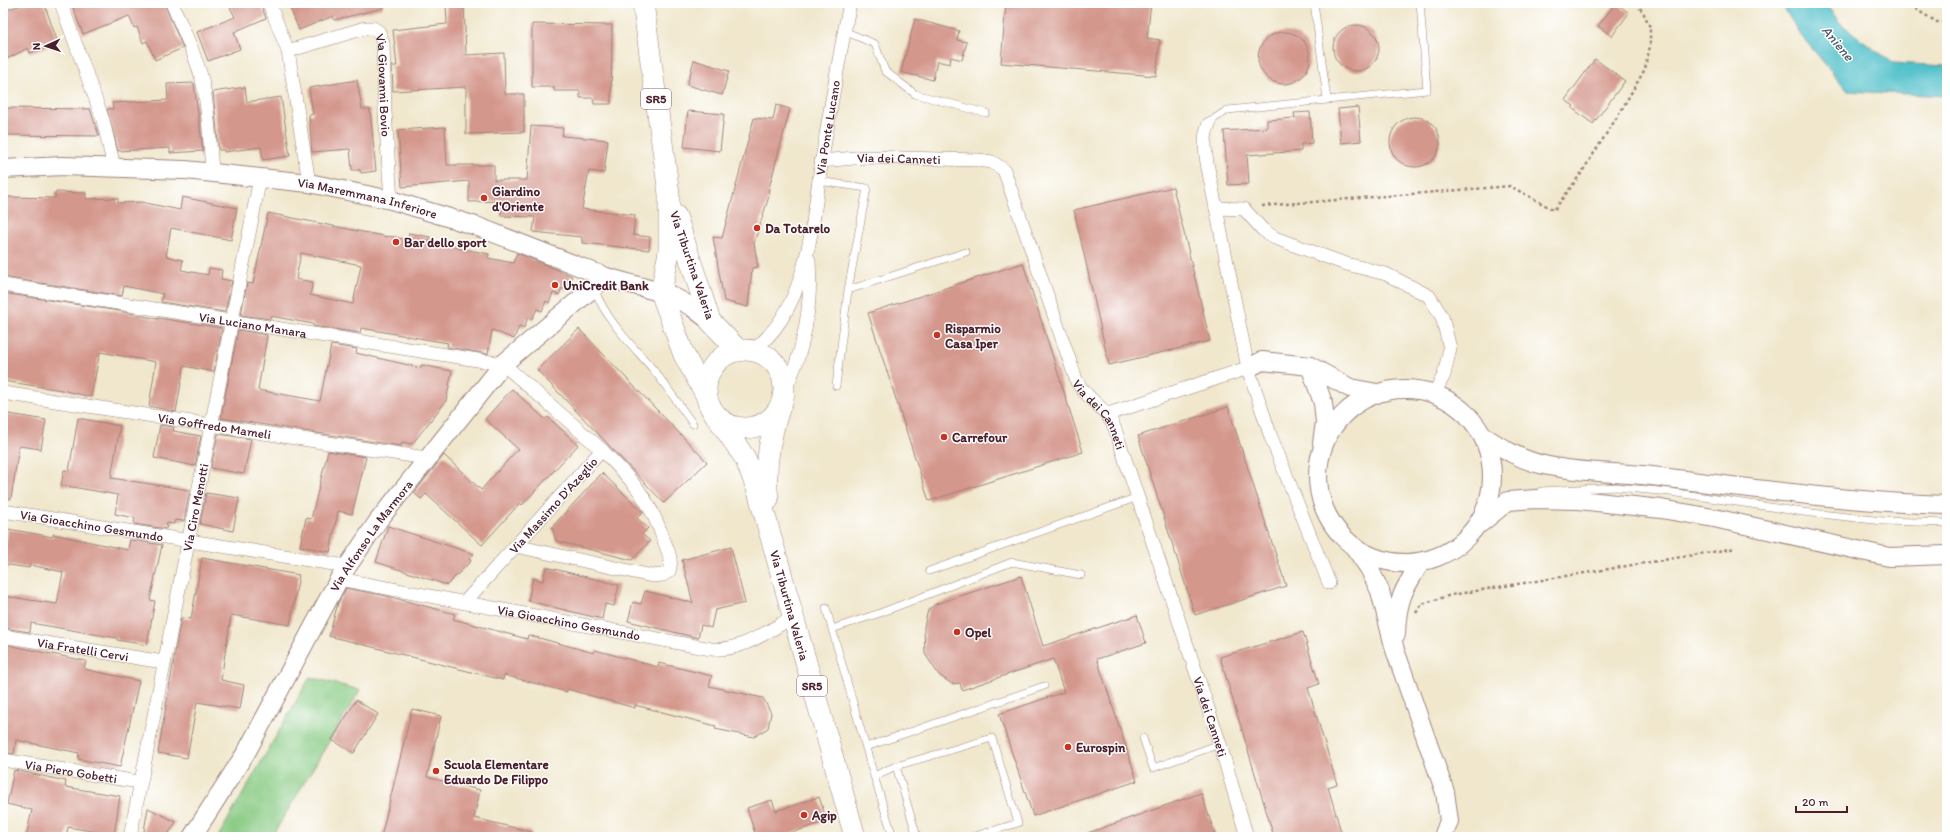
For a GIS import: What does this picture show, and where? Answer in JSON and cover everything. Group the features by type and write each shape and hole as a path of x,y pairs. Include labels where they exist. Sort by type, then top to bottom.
{"main road":[{"name":"Via Tiburtina Valeria","path":"643,3 670,194 669,252 661,292 684,355 710,404 726,427 747,463 758,491 772,534 793,617 856,837"},
{"name":"Via Maremmana Inferiore","path":"3,169 63,166 114,167 212,173 309,183 391,200 469,223 600,283 661,292 685,302 710,321"},
{"name":"Via Tiburtina Valeria","path":"670,194 710,321 745,351 762,354 775,365 783,380 782,399 771,436 766,474 772,534"},
{"name":"Via Alfonso La Marmora","path":"192,837 247,751 342,572 378,520 426,458 503,364 600,283"},
{"path":"710,404 706,385 713,367 727,355 745,351"},
{"path":"1248,368 1262,361 1310,366 1350,388 1377,393"},
{"path":"1310,366 1323,403 1325,422 1318,483 1324,508 1337,530 1355,548 1369,568 1380,591 1395,650 1445,792 1449,824 1444,837"},
{"path":"1320,458 1329,434 1344,414 1357,403 1377,393 1402,389 1418,390 1434,394 1449,401 1462,410 1473,422 1482,435 1490,461 1492,483 1489,499 1475,528"},
{"name":"Via Tiburtina Valeria","path":"710,404 723,421 734,427 748,428 761,425 772,417 782,399"},
{"path":"1482,435 1511,454 1543,465 1567,470 1618,472 1893,503 1947,505"},
{"path":"1355,548 1367,555 1386,561 1407,564 1436,558 1451,551 1464,541 1475,528 1508,501 1534,499 1579,500 1661,509 1714,518 1889,556 1947,555"},
{"path":"1395,650 1396,612 1400,596 1420,562"}],"street":[{"path":"61,3 103,120 114,167"},
{"path":"172,3 196,60 203,82 212,173"},
{"path":"269,3 288,51 309,183"},
{"name":"Via Ponte Lucano","path":"782,399 796,366 804,331 809,287 808,252 821,161 850,3"},
{"name":"Via Giovanni Bovio","path":"288,51 365,28 373,28 380,32 383,43 385,112 391,200"},
{"path":"1209,124 1206,130 1205,148 1248,368 1271,437 1329,582"},
{"name":"Via dei Canneti","path":"821,161 886,157 978,160 992,162 1004,170 1077,382 1087,396 1108,414 1115,429 1220,744 1247,837"},
{"name":"Via Ciro Menotti","path":"130,837 139,782 260,178"},
{"path":"1216,208 1239,207 1248,212 1263,230 1275,238 1343,263 1386,274 1429,296 1442,317 1449,341 1449,357 1444,375 1434,394"},
{"name":"Via Ponte Lucano","path":"745,351 770,335 782,318 796,288 808,252"},
{"name":"Via Luciano Manara","path":"3,286 503,364"},
{"name":"Via Massimo D'Azeglio","path":"464,603 602,450 503,364"},
{"path":"1108,414 1248,368"},
{"name":"Via Goffredo Mameli","path":"3,393 426,458"},
{"path":"516,546 652,576 660,576 669,571 670,563 666,547 652,511 634,484 602,450"},
{"name":"Via Gioacchino Gesmundo","path":"3,511 188,541 342,572 464,603 697,648 717,650 745,643 793,617"},
{"name":"Via Fratelli Cervi","path":"3,636 163,662"},
{"name":"Via Piero Gobetti","path":"3,760 139,782"}],"lane":[{"path":"1314,3 1327,100"},
{"path":"1209,124 1215,118 1228,110 1427,90 1420,3"},
{"path":"844,31 875,44 885,71 916,94 986,113"},
{"path":"818,181 867,188 848,290 836,386"},
{"path":"848,290 966,252"},
{"path":"600,283 599,300 614,325 652,368 693,424"},
{"path":"1508,501 1535,492 1616,487 1670,492 1803,512 1883,521 1947,523"},
{"path":"929,571 1138,497"},
{"path":"832,629 880,613 1012,562 1081,575"},
{"path":"826,608 893,837"},
{"path":"866,747 1044,686"},
{"path":"874,776 896,766 992,738 1018,823 972,837"},
{"path":"1143,738 1153,768 1220,744"},
{"path":"896,766 917,837"}],"path":[{"path":"1239,207 1510,186 1554,210 1580,176 1620,114 1645,69 1650,46 1650,27 1643,12 1636,3"},
{"path":"1905,3 1937,22 1947,22"},
{"path":"1415,616 1422,604 1451,595 1736,548"}],"green space":[{"path":"310,677 360,690 273,837 218,837"}],"water":[{"name":"Aniene","path":"1781,3 1825,3 1841,24 1893,63 1947,66 1947,96 1848,91 1799,33"}],"building":[{"path":"28,3 44,3 58,43 30,53 28,48 3,61 3,11"},
{"path":"71,3 164,3 183,48 155,60 147,41 143,43 137,27 134,28 129,16 83,34"},
{"path":"228,3 260,3 266,18 234,32 240,49 208,61 197,32 235,17"},
{"path":"288,3 315,3 317,7 330,3 383,3 383,8 334,20 333,16 299,30"},
{"path":"446,3 464,3 466,55 504,53 505,94 524,94 524,132 466,134 466,87 393,91 392,66 397,66 393,30 447,24"},
{"path":"1006,3 1151,3 1147,38 1160,40 1156,76 1001,63"},
{"path":"1616,3 1629,13 1612,36 1598,26"},
{"path":"915,19 959,31 957,40 967,42 962,60 951,57 950,64 937,61 933,80 901,72"},
{"path":"532,24 612,25 611,104 594,104 593,98 580,98 580,91 554,91 554,87 532,87"},
{"path":"1351,25 1361,25 1369,29 1375,35 1379,43 1379,53 1375,61 1369,67 1361,71 1351,71 1343,67 1337,61 1333,53 1333,43 1337,35 1343,29"},
{"path":"1284,32 1294,34 1302,40 1308,48 1310,58 1308,68 1302,76 1294,82 1284,84 1274,82 1266,76 1260,68 1258,58 1260,48 1266,40 1274,34"},
{"path":"1595,59 1625,81 1593,124 1572,108 1574,106 1565,100"},
{"path":"694,60 729,71 722,95 687,85"},
{"path":"357,80 362,109 370,109 376,171 361,173 360,170 352,170 350,149 312,152 309,115 313,114 309,88"},
{"path":"194,83 203,151 170,153 170,148 118,151 107,109 113,109 112,103 168,100 167,84"},
{"path":"245,87 247,102 281,97 290,156 263,160 261,147 224,152 224,150 219,150 213,92"},
{"path":"776,105 790,109 768,192 770,193 754,243 758,267 752,268 748,307 724,301 713,237 722,238 754,118 773,120"},
{"path":"1358,107 1361,141 1341,143 1338,109"},
{"path":"3,108 90,109 99,136 3,135"},
{"path":"688,111 724,114 720,151 684,147"},
{"path":"1310,112 1312,143 1301,144 1301,151 1247,155 1249,184 1228,185 1224,131 1267,128 1267,120 1295,118 1294,113"},
{"path":"1415,117 1429,121 1436,128 1440,142 1436,156 1429,163 1415,167 1401,163 1394,156 1390,142 1394,128 1401,121"},
{"path":"531,126 563,128 562,136 608,140 604,173 589,171 582,209 635,215 633,235 650,237 649,250 582,243 582,237 533,232 535,217 501,216 501,201 469,202 469,181 402,187 398,130 445,127 447,165 494,165 494,180 527,180"},
{"path":"1173,187 1210,341 1109,365 1074,210"},
{"path":"55,192 86,193 86,199 118,198 118,203 141,202 180,210 182,197 237,208 231,240 171,228 166,256 183,260 181,270 208,275 209,268 222,270 221,279 232,281 225,312 161,302 163,294 124,286 122,296 3,277 3,238 5,238 7,197 55,198"},
{"path":"268,213 408,240 409,233 430,237 429,242 489,254 488,258 513,263 517,253 572,276 566,290 562,288 559,295 553,293 549,303 546,301 542,311 537,309 532,319 528,317 524,328 519,326 514,339 492,330 488,354 447,347 448,343 361,328 360,333 313,326 313,324 271,316 270,319 241,315 247,283 253,284","holes":["301,253 361,265 353,304 310,295 313,282 296,279"]},
{"path":"1023,263 1083,452 929,501 868,313"},
{"path":"3,293 119,311 158,319 222,328 214,372 184,366 176,412 149,406 156,362 100,352 91,397 62,390 3,381"},
{"path":"579,329 707,462 664,503 537,370"},
{"path":"238,330 267,335 258,390 320,401 331,345 357,349 356,353 421,368 421,365 452,371 446,401 412,444 402,442 401,446 221,418"},
{"path":"512,389 545,419 548,417 578,445 522,505 520,503 482,545 426,494 421,499 414,493 444,455 481,490 518,449 485,419"},
{"path":"1228,407 1286,586 1195,615 1138,436"},
{"path":"3,413 46,420 41,449 19,446 11,499 3,499"},
{"path":"78,418 120,426 111,478 190,490 184,521 175,520 174,524 167,523 166,529 134,524 135,518 115,514 118,495 61,485 64,470 69,471"},
{"path":"160,425 174,427 173,431 201,436 195,466 154,458"},
{"path":"218,434 251,439 244,474 211,468"},
{"path":"328,451 366,457 352,514 338,511 330,552 300,546 306,518 311,519"},
{"path":"602,473 643,512 637,518 648,528 642,534 650,541 632,560 556,541 552,527"},
{"path":"206,493 239,498 233,531 200,524"},
{"path":"388,526 474,554 469,559 471,561 447,585 376,562"},
{"path":"8,529 53,537 53,534 128,550 130,540 162,545 150,600 155,601 147,645 117,640 117,638 31,623 30,632 3,628 3,596 57,604 63,572 30,565 29,568 3,564"},
{"path":"731,547 745,603 715,610 711,628 701,625 698,638 628,621 633,602 641,604 645,591 693,603 682,560"},
{"path":"202,558 299,575 290,625 231,615 221,680 244,685 240,709 197,702 187,758 158,753 181,618 191,619"},
{"path":"546,567 619,585 614,606 605,604 602,619 528,601 533,578 543,581"},
{"path":"1021,576 1043,646 1137,615 1146,643 1097,659 1137,781 1033,816 999,714 1064,692 1053,659 962,690 960,683 952,684 939,675 925,654 924,627 928,610 936,604"},
{"path":"346,588 387,596 455,614 453,619 527,639 528,635 594,653 595,650 658,667 659,663 712,676 709,686 763,698 771,713 768,728 754,737 715,729 716,726 635,705 635,708 567,689 567,692 504,675 503,680 329,636 338,603"},
{"path":"1303,632 1319,684 1308,688 1337,784 1328,787 1342,835 1335,837 1274,837 1220,657"},
{"path":"3,644 86,661 84,669 139,681 120,767 78,759 79,753 16,740 14,754 3,752"},
{"path":"356,700 378,714 354,753 332,740"},
{"path":"412,709 441,716 427,777 480,790 474,818 532,832 531,837 381,837"},
{"path":"14,770 66,781 65,787 120,796 114,835 68,827 66,837 26,837 32,810 7,804"},
{"path":"1201,793 1216,837 1082,837 1082,835"},
{"path":"819,797 827,821 779,837 756,837 747,808 772,800 776,811"},
{"path":"148,808 176,822 166,837 143,837"}],"place":[{"name":"Giardino d'Oriente","path":"484,198"},
{"name":"Da Totarelo","path":"757,228"},
{"name":"Bar dello sport","path":"396,242"},
{"name":"UniCredit Bank","path":"555,285"},
{"name":"Risparmio Casa Iper","path":"937,335"},
{"name":"Carrefour","path":"944,437"},
{"name":"Opel","path":"957,632"},
{"name":"Eurospin","path":"1068,747"},
{"name":"Scuola Elementare Eduardo De Filippo","path":"436,771"},
{"name":"Agip","path":"804,815"}]}
